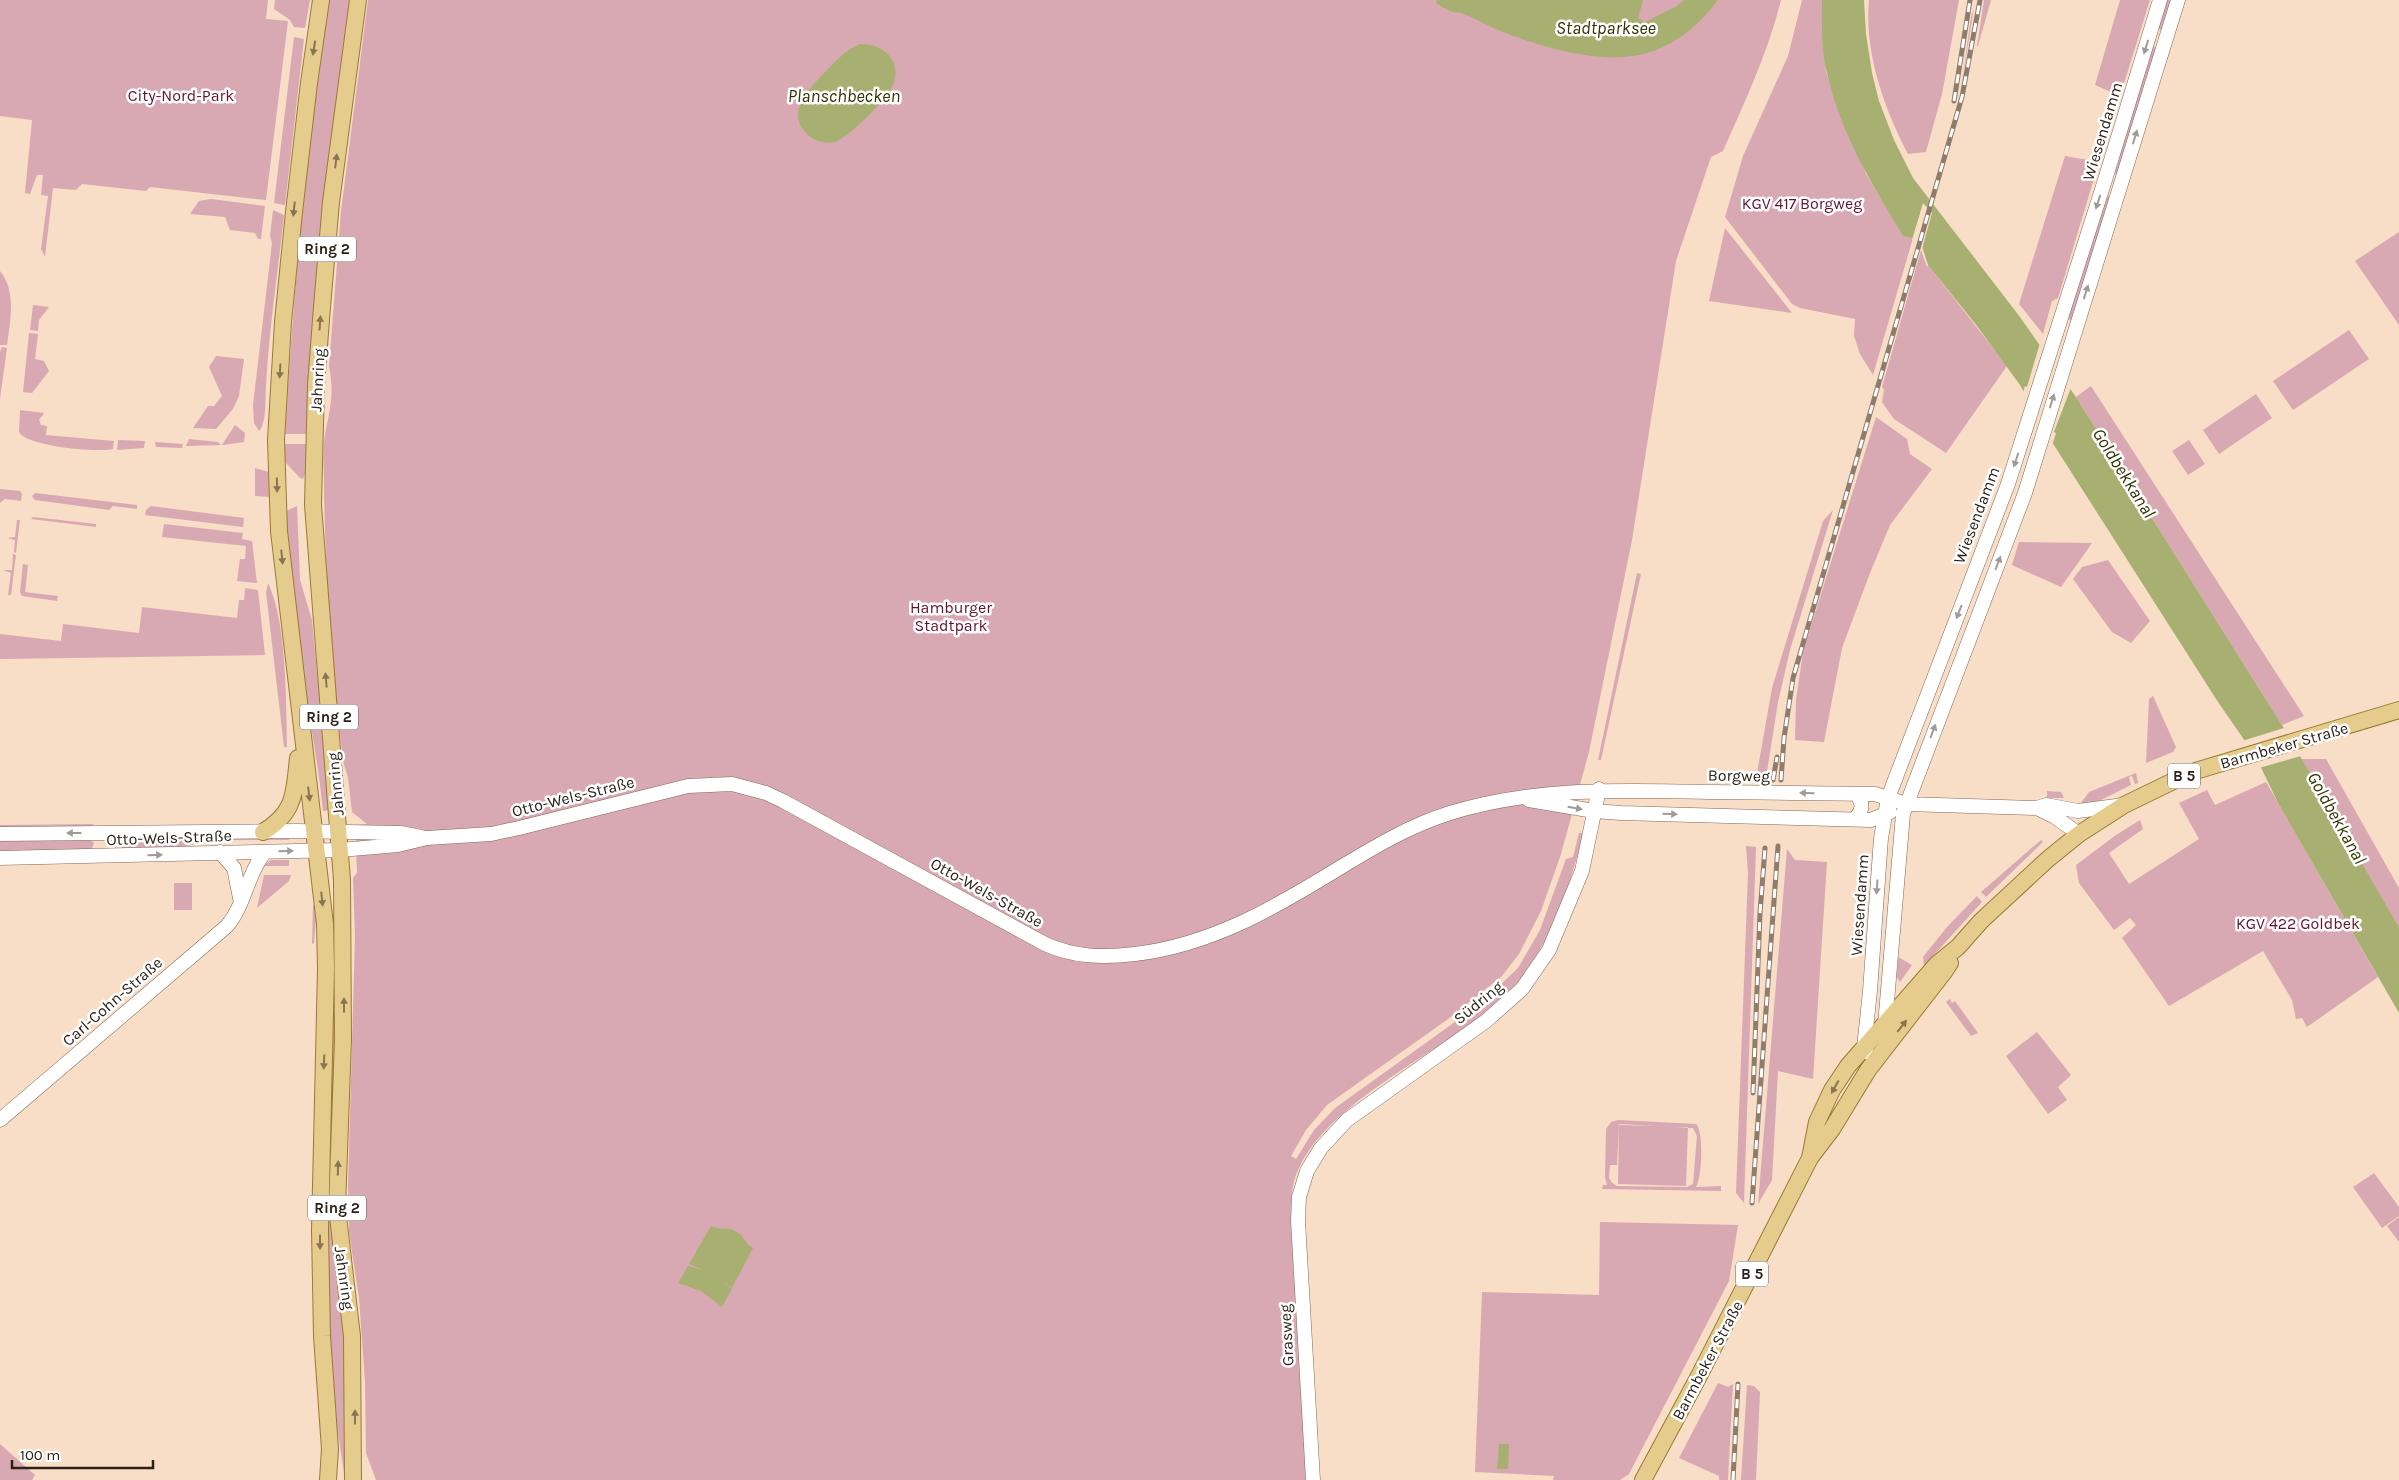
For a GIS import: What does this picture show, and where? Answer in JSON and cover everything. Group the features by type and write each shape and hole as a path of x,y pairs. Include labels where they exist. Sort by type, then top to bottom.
{"main road":[{"name":"Jahnring","path":"321,0 309,83 292,231 283,322 276,440 279,531 324,924 326,962 320,1238 322,1336 330,1449"},
{"name":"Jahnring","path":"355,1475 352,1336 337,1208 344,1039 344,951 340,850 314,523 313,480 316,385 325,269 344,91 358,0"},
{"name":"Barmbeker Straße","path":"1810,1158 1817,1122 1839,1078 1937,964 1958,947 1988,915 2048,859 2079,834 2124,806 2192,772 2399,710"},
{"path":"262,832 282,819 292,802 301,728"},
{"name":"Barmbeker Straße","path":"1643,1480 1699,1376 1810,1158 1832,1129 1851,1094 1872,1064 1944,972 1958,947"},
{"name":"Ring 2","path":"328,1480 330,1449"}],"street":[{"name":"Wiesendamm","path":"1864,1048 1884,816 1888,798 2008,484 2160,0"},
{"name":"Wiesendamm","path":"1872,1064 1886,1022 1901,826 1906,804 2025,493 2062,368 2178,0"},
{"name":"Otto-Wels-Straße","path":"0,858 316,851 398,845 427,838 492,834 678,788 703,784 732,784 766,793 783,801 1045,944 1069,953 1101,957 1144,953 1202,940 1252,919 1375,847 1430,820 1484,804 1541,794 1599,789"},
{"name":"Borgweg","path":"1599,789 1875,794 1906,804 2037,808 2046,805 2078,811 2124,806"},
{"name":"Südring","path":"1301,1188 1313,1160 1348,1120 1486,1021 1522,989 1549,950 1579,878 1599,789"},
{"path":"1621,813 1616,808 1615,800 1622,790"},
{"path":"1854,819 1860,813 1862,805 1856,794"},
{"name":"Otto-Wels-Straße","path":"1520,799 1594,811"},
{"path":"1594,811 1871,820 1884,816 1906,804"},
{"name":"Borgweg","path":"2037,808 2055,817 2079,834"},
{"name":"Otto-Wels-Straße","path":"0,834 314,832 400,834 427,838"},
{"path":"220,852 234,868 238,879 240,904"},
{"name":"Carl-Cohn-Straße","path":"0,1120 222,930 235,915 253,869 264,852"},
{"path":"1890,978 1898,989 1913,992"},
{"path":"1864,1048 1872,1064"},
{"name":"Grasweg","path":"1301,1188 1298,1221 1313,1480"},
{"path":"330,1449 336,1480"}],"green space":[{"name":"City-Nord-Park","path":"0,0 268,0 266,19 288,21 266,200 150,187 146,191 82,184 76,190 53,188 45,257 41,249 48,196 41,195 43,175 37,175 30,194 25,193 32,120 0,116"},
{"path":"275,0 310,0 305,28 294,27 290,20 274,9"},
{"path":"329,0 350,0 307,434 285,434 292,325 307,162"},
{"name":"Hamburger Stadtpark","path":"368,0 1781,0 1763,58 1748,95 1723,151 1711,157 1676,261 1632,540 1589,752 1561,854 1541,911 1519,954 1502,976 1448,1019 1327,1105 1306,1130 1291,1156 1296,1159 1314,1130 1335,1108 1480,1004 1518,968 1540,930 1566,859 1573,857 1579,833 1583,833 1572,875 1556,918 1546,939 1522,977 1508,993 1483,1014 1388,1079 1329,1126 1308,1153 1294,1181 1291,1198 1291,1227 1308,1480 376,1480 366,1453 365,1382 359,1298 349,1232 348,1186 355,936 353,878 357,873 355,825 367,824 352,812 348,778 343,761 330,624 326,555 324,458 325,436 331,398 329,366 341,211"},
{"name":"KGV 417 Borgweg","path":"1802,0 1822,0 1826,72 1866,174 1903,236 1913,238 1873,375 1860,354 1854,336 1855,319 1800,308 1792,304 1725,217 1743,156 1788,56"},
{"path":"1869,0 1959,0 1942,94 1926,152 1908,154 1891,118 1873,59 1868,20"},
{"path":"1984,0 1991,0 1977,46"},
{"path":"2120,0 2150,0 2120,96 2095,85"},
{"path":"2165,0 2174,0 2162,31 2157,27"},
{"path":"1974,8 1962,81 1971,17"},
{"path":"294,37 304,39 285,205 274,203"},
{"path":"2153,46 2157,49 2117,174 2113,173"},
{"path":"2065,156 2099,162 2058,298 2052,301 2043,334 2019,304"},
{"path":"2109,196 2111,199 2071,321 2067,317 2106,197"},
{"path":"211,199 265,206 261,239 258,239 255,233 230,230 225,217 190,214 199,201"},
{"path":"273,210 284,215 269,344 264,416 262,427 259,431 254,423 253,405 272,243 270,236"},
{"name":"KGV 417 Borgweg","path":"1725,228 1792,313 1709,301"},
{"path":"2399,232 2399,325 2355,261"},
{"path":"1921,250 1927,267 1928,265 2007,366 1946,453 1894,419 1882,402 1884,390 1882,387"},
{"path":"0,271 9,288 11,307 7,345 0,345"},
{"path":"33,305 49,307 39,320 38,331 30,330"},
{"path":"2349,330 2369,359 2293,410 2273,381"},
{"path":"29,333 38,334 35,359 44,361 49,371 32,393 23,392"},
{"path":"2,347 7,348 0,399 0,351"},
{"path":"216,356 244,359 239,396 233,409 216,429 193,428 208,406 214,406 222,396 209,367"},
{"path":"2091,386 2304,716 2282,725 2076,397"},
{"path":"2256,394 2272,418 2219,454 2203,430"},
{"path":"20,410 44,413 39,420 41,425 47,426 46,435 114,441 113,449 93,450 47,445 24,437 19,432"},
{"path":"1876,417 1907,439 1910,454 1932,469 1890,525 1870,573 1842,648 1824,742 1795,740 1796,700 1803,652"},
{"path":"235,425 245,433 244,442 222,445"},
{"path":"189,439 218,442 221,445 186,446"},
{"path":"118,440 145,441 144,448 117,450"},
{"path":"2189,440 2205,464 2188,475 2172,451"},
{"path":"155,442 183,444 182,448 156,447"},
{"path":"285,444 307,444 306,472 303,479 285,462"},
{"path":"255,468 269,472 270,497 255,496"},
{"path":"0,489 20,491 22,494 21,501 5,499 0,503"},
{"path":"35,493 137,505 137,509 113,506 109,510 35,500 32,496"},
{"path":"151,506 244,518 243,527 145,515 146,510"},
{"path":"297,506 300,580 312,620 330,810 323,811 316,754 301,674 292,604 286,511"},
{"path":"1833,510 1790,650 1778,702 1766,778 1756,779 1772,688 1823,521"},
{"path":"33,517 96,524 96,527 31,519"},
{"path":"17,520 20,520 16,553 14,552 15,540 7,538 15,537"},
{"path":"164,524 243,533 242,539 252,541 257,583 237,581 240,559 245,559 246,546 162,537"},
{"path":"2019,542 2092,543 2061,587 2012,565"},
{"path":"13,554 16,555 11,595 8,595 11,573 3,570 12,570"},
{"path":"2108,560 2150,621 2131,643 2112,632 2073,579 2082,567"},
{"path":"23,564 28,565 25,592 58,596 57,601 22,596 20,592"},
{"path":"1637,573 1641,574 1601,760 1598,760"},
{"path":"268,583 279,619 282,640 286,686 287,747 284,747 266,592"},
{"path":"245,588 258,590 265,655 0,659 0,634 61,641 63,624 139,633 142,607 237,618 239,600 244,600"},
{"path":"2153,696 2176,747 2173,752 2146,763 2149,699"},
{"name":"KGV 422 Goldbek","path":"2301,759 2326,759 2399,888 2399,927"},
{"path":"2136,773 2138,783 2135,784 2132,776 2129,777 2131,785 2095,803 2078,807 2089,792"},
{"path":"2266,782 2378,977 2307,1027 2302,1018 2296,1019 2292,1000 2263,951 2169,1006 2122,938 2136,925 2130,918 2114,930 2079,883 2076,865 2116,835 2140,820 2143,829 2109,853 2129,884 2199,839 2179,803 2207,790 2215,805"},
{"path":"2047,791 2061,792 2064,798 2047,798"},
{"path":"94,824 87,828 0,829 0,825"},
{"path":"289,836 289,840 212,840 179,848 124,850 119,845 123,839"},
{"path":"89,839 94,843 92,848 87,851 0,853 0,840"},
{"path":"2041,840 2043,842 1986,897 1981,892"},
{"path":"1746,846 1756,847 1744,1203 1736,1193 1748,873"},
{"path":"1787,849 1795,860 1827,862 1813,1079 1778,1071 1772,1180 1758,1204"},
{"path":"271,860 289,860 289,866 263,866"},
{"path":"264,875 291,875 289,881 257,908"},
{"path":"174,883 192,883 192,910 174,910"},
{"path":"1977,896 1982,902 1924,966 1923,957 1947,927"},
{"path":"313,905 317,908 314,943 312,944"},
{"path":"333,943 337,956 337,996 330,1209 345,1338 345,1480 331,1385 326,1218"},
{"path":"1898,957 1912,965 1900,982 1897,977"},
{"path":"1950,999 1952,1003 1955,1001 1978,1033 1971,1036 1946,1002"},
{"path":"2037,1032 2071,1075 2058,1087 2067,1100 2048,1114 2006,1056"},
{"path":"1618,1120 1696,1124 1699,1128 1701,1155 1700,1174 1696,1187 1721,1186 1721,1191 1602,1189 1603,1185 1607,1185 1605,1177 1606,1129 1611,1122","holes":["1619,1124 1693,1128 1697,1136 1693,1184 1687,1187 1617,1186 1612,1183 1609,1178 1610,1165 1617,1165"]},
{"path":"1619,1125 1688,1127 1686,1186 1618,1184"},
{"path":"2374,1173 2399,1207 2399,1216 2382,1228 2353,1187"},
{"path":"2399,1217 2399,1242 2387,1226"},
{"path":"1600,1222 1738,1225 1729,1281 1629,1474 1620,1480 1553,1480 1554,1476 1475,1472 1482,1292 1599,1295"},
{"path":"1718,1383 1728,1387 1733,1384 1728,1480 1719,1480 1719,1476 1679,1458"},
{"path":"1747,1385 1754,1386 1760,1392 1756,1480 1741,1480"},
{"path":"0,1444 35,1475 32,1480 0,1480"}],"water":[{"name":"Stadtparksee","path":"1437,0 1643,0 1638,18 1645,22 1677,6 1684,0 1718,0 1702,19 1673,42 1639,55 1605,57 1567,52 1531,42 1498,30 1466,15 1449,11 1436,3"},
{"path":"1822,0 1864,0 1866,34 1872,73 1879,101 1894,140 1913,178 2020,317 2076,397 2282,725 2399,927 2399,1013 2278,803 2256,757 2218,702 2052,442 2020,385 1977,326 1928,265 1920,240 1903,236 1880,197 1858,157 1833,95 1824,55"},
{"name":"Planschbecken","path":"860,44 868,44 883,50 893,61 895,76 890,91 858,126 840,139 831,143 809,136 802,128 798,119 801,102 812,86 837,60 850,49"},
{"path":"711,1226 735,1231 753,1248 732,1288 721,1280 732,1289 722,1307 701,1291 678,1283 688,1266 704,1270 689,1264"},
{"path":"1499,1444 1509,1444 1508,1469 1497,1469"}],"pier":[{"path":"1923,203 1932,213 1922,249 1918,242 1912,240"},
{"path":"2040,343 2072,385 2054,432 2056,433 2052,446 2022,395 2025,386 2027,387"},
{"path":"2284,728 2301,756 2259,768 2242,741"}],"railway":[{"path":"1954,101 1970,0"},
{"path":"1781,780 1784,738 1793,678 1962,97 1980,0"},
{"path":"1773,780 1777,757"},
{"path":"1752,1203 1778,846"},
{"path":"1753,1093 1760,913 1765,848"},
{"path":"1733,1480 1738,1384"}],"water label":[{"name":"Goldbekkanal","path":"2124,473"},
{"name":"Goldbekkanal","path":"2337,818"}]}
